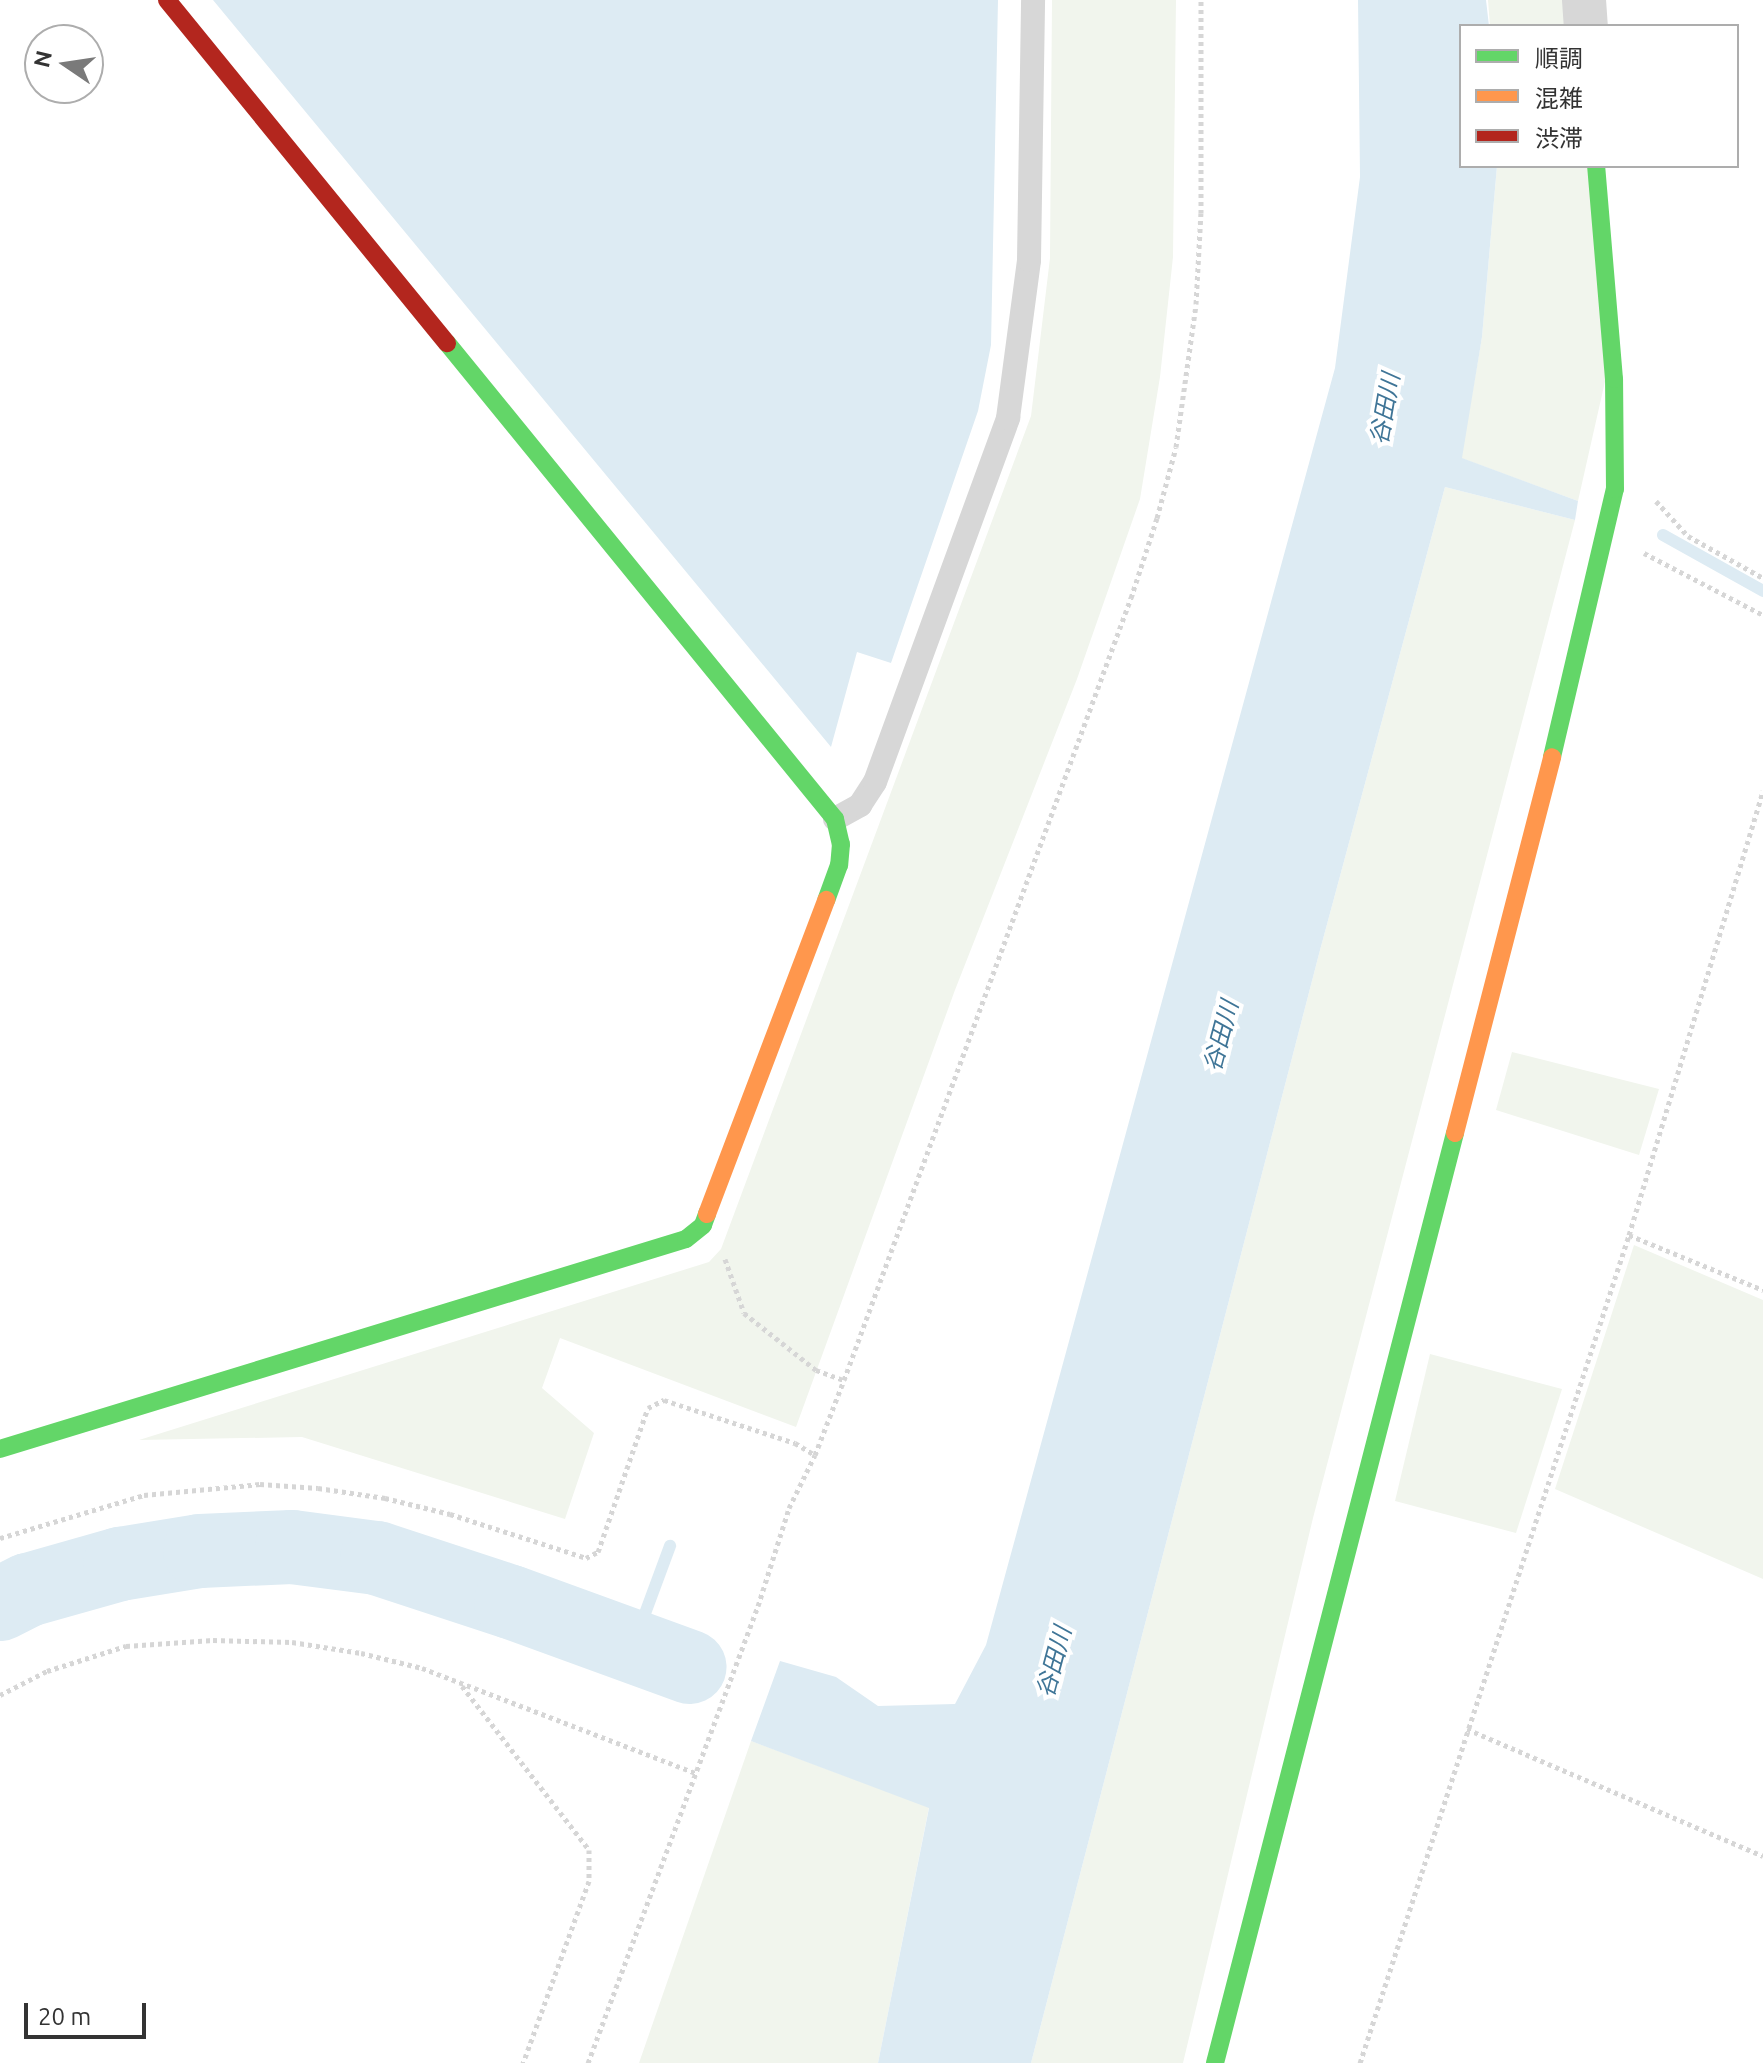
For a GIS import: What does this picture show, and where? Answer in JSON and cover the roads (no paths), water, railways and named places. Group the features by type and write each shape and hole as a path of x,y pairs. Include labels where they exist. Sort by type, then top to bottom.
{"street":[{"path":"0,1449 686,1239 703,1225 839,865 841,844 835,819 167,0"},
{"path":"1584,0 1586,24"},
{"path":"1215,2063 1561,722 1615,489 1614,379 1596,168"}],"lane":[{"path":"835,819 860,805 875,782 1008,418 1029,260 1033,0"}],"water":[{"path":"213,0 998,0 991,345 978,411 891,663 857,652 831,747"},
{"name":"谷田川","path":"1358,0 1486,0 1489,24 1459,24 1459,168 1497,168 1482,337 1462,458 1578,501 1575,520 1445,487 1319,954 1031,2063 878,2063 929,1808 751,1741 780,1661 836,1677 878,1706 955,1704 986,1645 1335,368 1360,177"}],"waterway":[{"path":"1663,535 1763,591"},
{"path":"633,1646 670,1546"},
{"path":"0,1604 28,1590 120,1564 200,1551 292,1547 377,1558 511,1602 690,1667"}]}
